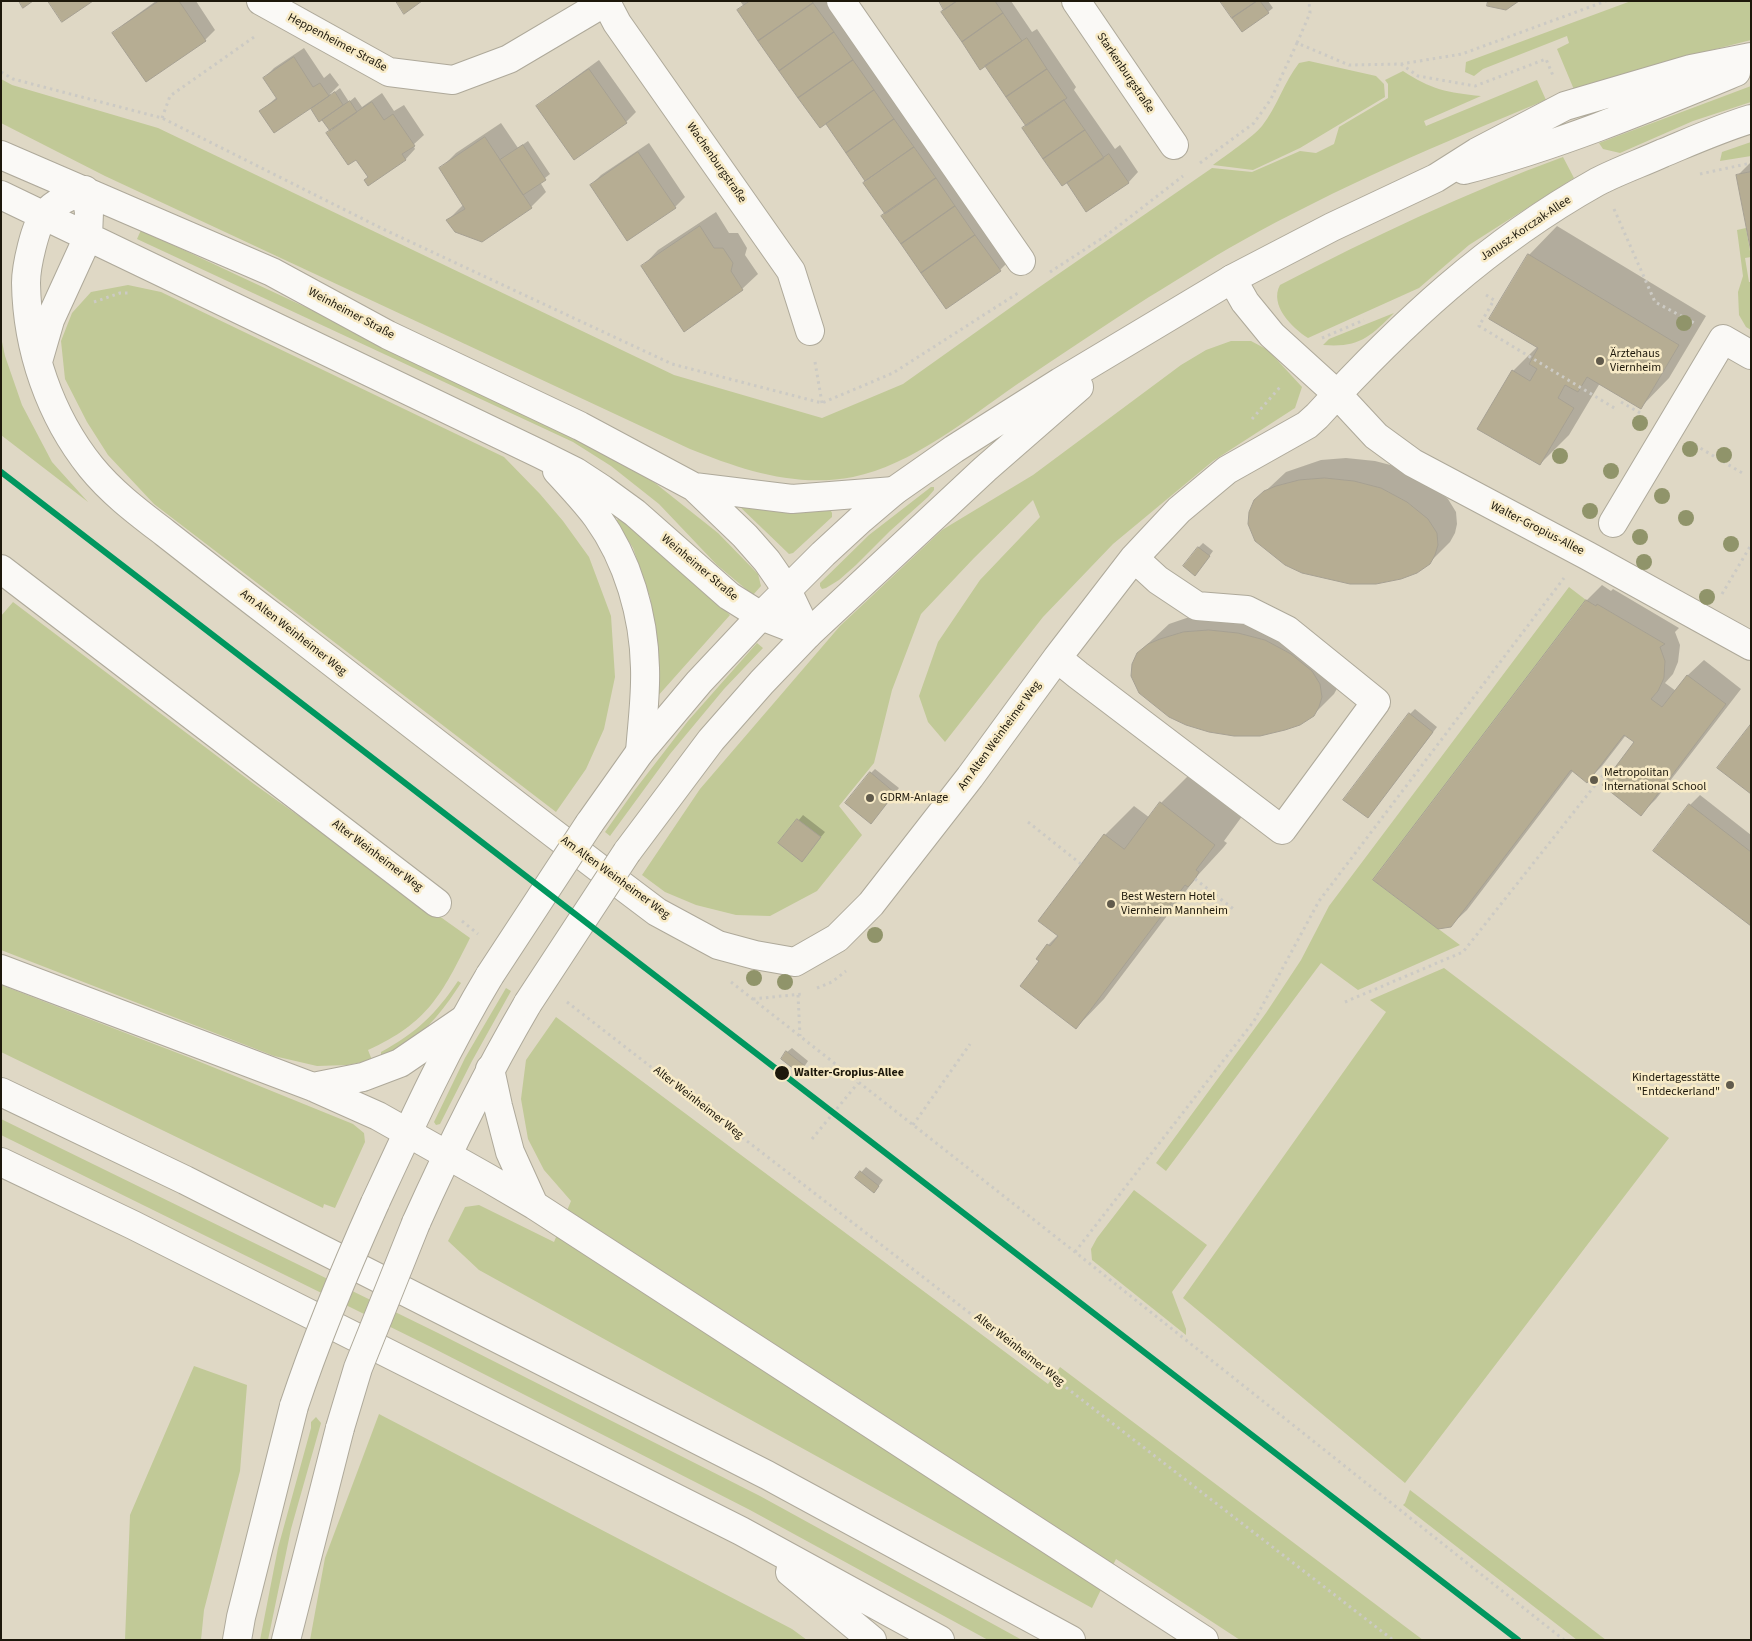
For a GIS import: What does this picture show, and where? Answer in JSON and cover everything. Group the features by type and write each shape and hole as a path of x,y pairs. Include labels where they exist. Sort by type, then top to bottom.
{"main road":[{"path":"840,1 1022,261"},
{"name":"Starkenburgstraße","path":"1076,1 1174,145"},
{"name":"Heppenheimer Straße","path":"276,5 389,72 453,80 509,60 607,2"},
{"name":"Wachenburgstraße","path":"607,2 617,23 791,271 810,331"},
{"path":"237,1640 240,1617 294,1406 310,1358 375,1203 463,1020 490,975 589,824 640,752 699,682 761,616 823,554 894,491 1014,411 1232,279 1332,227 1436,178 1476,152 1564,106 1691,69 1751,58"},
{"path":"1436,178 1513,158 1558,143 1751,66"},
{"name":"Janusz-Korczak-Allee","path":"1337,394 1393,336 1455,280 1509,238 1598,182 1713,132 1751,119"},
{"name":"Weinheimer Straße","path":"1,155 272,272 388,335 580,426 694,487 745,536 767,561 787,590 808,634"},
{"path":"38,362 50,320 88,237 89,212 85,190 58,202 43,215"},
{"name":"Weinheimer Straße","path":"1,195 576,472 635,513 729,596 761,616 808,634"},
{"name":"Am Alten Weinheimer Weg","path":"43,215 30,251 26,273 29,316 38,362 59,418 75,446 93,470 119,497 657,912 718,945 755,956 795,962 837,938 871,904 970,777 1057,658 1134,558 1179,510 1227,470 1306,425 1337,394"},
{"name":"Walter-Gropius-Allee","path":"1232,279 1245,302 1272,334 1337,394 1376,436 1412,463 1588,556 1751,646"},
{"path":"286,1640 340,1428 358,1368 416,1223 447,1154 490,1069 528,1003 627,852 711,740 762,682 808,634 985,469 1140,335"},
{"path":"1613,523 1723,339 1751,355"},
{"name":"Weinheimer Straße","path":"540,454 598,518 615,546 629,577 638,608 645,669 640,752"},
{"name":"Weinheimer Straße","path":"694,487 792,498 894,491"},
{"path":"1057,658 1282,830 1376,702 1287,630 1247,610 1198,606 1158,580 1134,558"},
{"name":"Alter Weinheimer Weg","path":"1,569 437,903"},
{"path":"1,969 313,1087 378,1116 408,1132 534,1205 1204,1640"},
{"path":"313,1087 363,1077 400,1063 463,1020"},
{"path":"490,1069 510,1152 534,1205"},
{"path":"1,1092 185,1180 767,1474 1071,1640"},
{"path":"1,1162 133,1225 741,1531 940,1640"},
{"path":"741,1531 872,1640"}],"path":[{"path":"1298,43 1310,13 1309,1"},
{"path":"1564,106 1546,59 1475,86 1418,76 1401,64 1462,54 1596,3 1606,1"},
{"path":"162,118 170,96 272,24 276,5"},
{"path":"1695,175 1751,163"},
{"path":"1598,182 1618,217 1655,302 1723,339"},
{"path":"810,331 822,403"},
{"path":"1491,333 1616,409"},
{"path":"1721,594 1751,545"},
{"path":"1076,1252 1254,1021 1319,901 1563,578 1580,566 1588,556"},
{"path":"1345,1002 1463,952 1604,774"},
{"path":"1028,822 1081,864"},
{"path":"1194,879 1236,911"},
{"path":"437,903 484,939"},
{"path":"795,962 800,1036"},
{"path":"727,979 1076,1252 1564,1640"},
{"name":"Alter Weinheimer Weg","path":"562,999 1394,1640"},
{"path":"913,1125 970,1044"},
{"path":"812,1138 858,1083"}],"green space":[{"path":"1631,1 1751,1 1751,40 1661,63 1575,92 1557,49 1569,43 1567,36 1483,69 1474,76 1465,72 1466,62"},
{"path":"1309,61 1376,76 1384,84 1385,97 1300,148 1253,170 1213,165 1258,131 1272,111 1299,63"},
{"path":"1403,71 1422,82 1440,89 1481,96 1424,121 1426,126 1537,80 1546,100 1391,166 1277,222 1217,255 1149,297 918,452 875,471 832,480 790,479 770,475 729,464 690,449 105,176 1,123 1,79 12,85 158,128 674,375 822,418 903,384 1212,168 1252,172 1300,151 1316,153 1334,144 1339,127 1388,98 1388,84 1385,80"},
{"path":"1751,86 1751,102 1693,121 1620,153 1603,149 1599,143"},
{"path":"1751,142 1751,156 1720,161 1722,152"},
{"path":"1563,157 1574,178 1469,245 1419,288 1308,338 1289,322 1280,308 1277,293 1280,285 1419,216 1490,185"},
{"path":"1746,228 1751,257 1745,258 1749,282 1751,282 1751,330 1746,327 1739,315 1738,292 1743,276 1737,230"},
{"path":"141,230 594,444 655,483 718,533 758,574 761,586 753,595 717,565 659,504 611,466 573,442 137,239"},
{"path":"128,285 161,292 504,457 563,521 589,557 611,616 615,677 604,729 586,769 556,812 154,504 108,455 87,422 65,379 61,341 72,313 91,292"},
{"path":"1394,313 1378,329 1355,343 1323,345 1329,339"},
{"path":"1,337 5,356 22,405 52,462 88,502 1,435"},
{"path":"1231,341 1251,341 1268,350 1302,387 1295,408 1213,461 1113,544 1043,617 945,742 928,722 919,696 938,642 980,580 1040,517 1033,500 974,558 921,614 892,690 874,763 839,806 862,835 817,891 770,916 736,915 696,905 665,892 642,875 700,789 840,626 942,530 1033,475 1181,365 1206,350"},
{"path":"931,487 934,487 934,490 928,497 856,565 839,580 822,589 820,583 869,535"},
{"path":"737,504 830,509 832,517 793,553 789,554"},
{"path":"623,514 730,615 657,697 657,639 650,597 633,548 616,521"},
{"path":"1569,587 1586,600 1373,880 1460,945 1358,990 1321,963 1166,1171 1156,1163 1266,1013 1301,960 1329,906"},
{"path":"13,602 254,784 470,938 451,975 431,1005 405,1029 368,1050 372,1060 348,1065 317,1066 274,1056 1,950 1,616"},
{"path":"757,643 763,648 724,689 670,754 610,836 605,832 634,791 688,721"},
{"path":"1444,968 1669,1138 1405,1483 1183,1298 1386,1012 1370,1000"},
{"path":"458,981 461,983 436,1017 422,1032 400,1048 384,1056 381,1054 381,1052 405,1038 424,1022 442,1003"},
{"path":"1,985 188,1057 353,1124 364,1133 365,1142 335,1208 324,1204 323,1208 1,1052"},
{"path":"506,988 511,991 440,1124 436,1125 434,1122 465,1058"},
{"path":"556,1017 1048,1384 1060,1367 1423,1640 1240,1640 1116,1559 1092,1608 479,1270 448,1241 465,1207 479,1205 554,1242 571,1201 544,1170 528,1139 521,1099 526,1060"},
{"path":"1,1119 438,1333 760,1496 1022,1640 988,1640 750,1510 431,1347 1,1135"},
{"path":"1134,1190 1207,1245 1172,1292 1186,1329 1186,1335 1092,1260 1091,1249 1097,1238"},
{"path":"194,1366 247,1385 240,1471 204,1610 201,1640 125,1640 130,1515"},
{"path":"379,1414 792,1629 807,1640 310,1640 325,1558"},
{"path":"316,1417 321,1423 291,1529 268,1640 260,1640 278,1548 311,1428 311,1422"},
{"path":"1410,1490 1606,1640 1577,1640 1403,1505"}],"building":[{"path":"19,1 33,1 23,8"},
{"path":"48,1 93,1 62,22"},
{"path":"159,1 179,1 206,41 146,82 112,33"},
{"path":"396,1 422,1 404,14"},
{"path":"750,1 812,1 813,3 758,41 737,10"},
{"path":"939,1 957,1 944,10"},
{"path":"957,1 995,1 1003,13 962,42 941,12"},
{"path":"1220,1 1257,1 1232,18"},
{"path":"1257,1 1260,1 1269,13 1242,32 1232,18"},
{"path":"1488,1 1519,1 1506,10 1487,6"},
{"path":"813,3 834,32 779,71 758,41"},
{"path":"1003,13 1022,41 980,70 962,42"},
{"path":"834,32 853,60 798,98 779,71"},
{"path":"1027,38 1047,69 1006,97 985,66"},
{"path":"294,57 313,87 320,83 329,96 274,133 259,111 277,99 263,78"},
{"path":"853,60 874,90 820,128 798,98"},
{"path":"589,69 627,123 574,160 536,106"},
{"path":"1047,69 1067,98 1026,126 1006,97"},
{"path":"874,90 894,119 846,153 826,124"},
{"path":"335,92 343,105 319,122 311,109"},
{"path":"1064,100 1085,130 1043,159 1022,128"},
{"path":"350,101 357,112 330,131 322,120"},
{"path":"372,102 384,120 393,114 415,146 402,154 406,160 368,186 364,180 368,177 356,160 348,165 326,133"},
{"path":"894,119 914,147 865,181 846,153"},
{"path":"1085,130 1104,158 1062,186 1043,159"},
{"path":"485,137 532,208 482,242 455,232 446,220 465,209 439,168"},
{"path":"523,145 546,180 523,195 500,160"},
{"path":"914,147 936,178 885,214 863,183"},
{"path":"638,152 676,208 627,241 590,185"},
{"path":"1109,154 1129,183 1086,212 1067,183"},
{"path":"1751,172 1751,252 1736,175"},
{"path":"936,178 955,206 901,244 881,216"},
{"path":"955,206 975,235 921,273 901,244"},
{"path":"700,226 714,248 723,248 733,263 731,271 743,290 684,332 641,266"},
{"path":"975,235 1001,271 946,309 921,273"},
{"name":"Ärztehaus Viernheim","path":"1528,254 1679,345 1641,409 1587,377 1578,392 1565,385 1558,398 1574,408 1540,465 1477,429 1512,370 1530,381 1537,369 1529,364 1538,348 1489,319"},
{"path":"1325,478 1354,481 1381,488 1407,502 1428,519 1437,533 1438,545 1430,564 1417,573 1401,579 1376,584 1350,584 1302,573 1285,565 1255,541 1248,524 1249,512 1254,500 1264,491 1299,480"},
{"path":"1198,547 1210,556 1195,576 1183,566"},
{"path":"1586,600 1596,606 1597,604 1665,644 1660,647 1665,661 1664,678 1658,691 1651,699 1662,707 1687,675 1726,704 1641,816 1602,785 1634,742 1624,735 1587,783 1571,770 1451,927 1438,929 1373,880"},
{"path":"1209,630 1238,633 1265,640 1291,654 1312,671 1320,684 1322,697 1314,716 1300,725 1285,730 1260,736 1234,736 1209,732 1186,725 1169,717 1139,693 1131,676 1132,664 1137,653 1148,644 1160,639 1183,632"},
{"path":"1409,713 1433,732 1368,818 1343,800"},
{"path":"1751,724 1751,794 1717,768"},
{"name":"GDRM-Anlage","path":"870,772 895,793 871,824 845,803"},
{"name":"Best Western Hotel Viernheim Mannheim","path":"1160,802 1215,845 1196,870 1199,872 1195,879 1188,887 1185,885 1076,1029 1020,986 1039,961 1036,959 1047,944 1050,946 1058,936 1038,921 1104,834 1124,849"},
{"path":"1689,804 1751,852 1751,926 1653,851"},
{"path":"797,819 821,837 802,862 778,843"},
{"path":"786,1051 805,1066 799,1073 781,1059"},
{"path":"860,1171 879,1186 874,1193 855,1178"}],"transit line":[{"path":"1,472 1518,1640"}],"place":[{"name":"Ärztehaus Viernheim","path":"1600,361"},
{"name":"Metropolitan International School","path":"1594,780"},
{"name":"GDRM-Anlage","path":"870,798"},
{"name":"Best Western Hotel Viernheim Mannheim","path":"1111,904"},
{"name":"Walter-Gropius-Allee","path":"782,1073"},
{"name":"Kindertagesstätte \"Entdeckerland\"","path":"1730,1085"}]}
